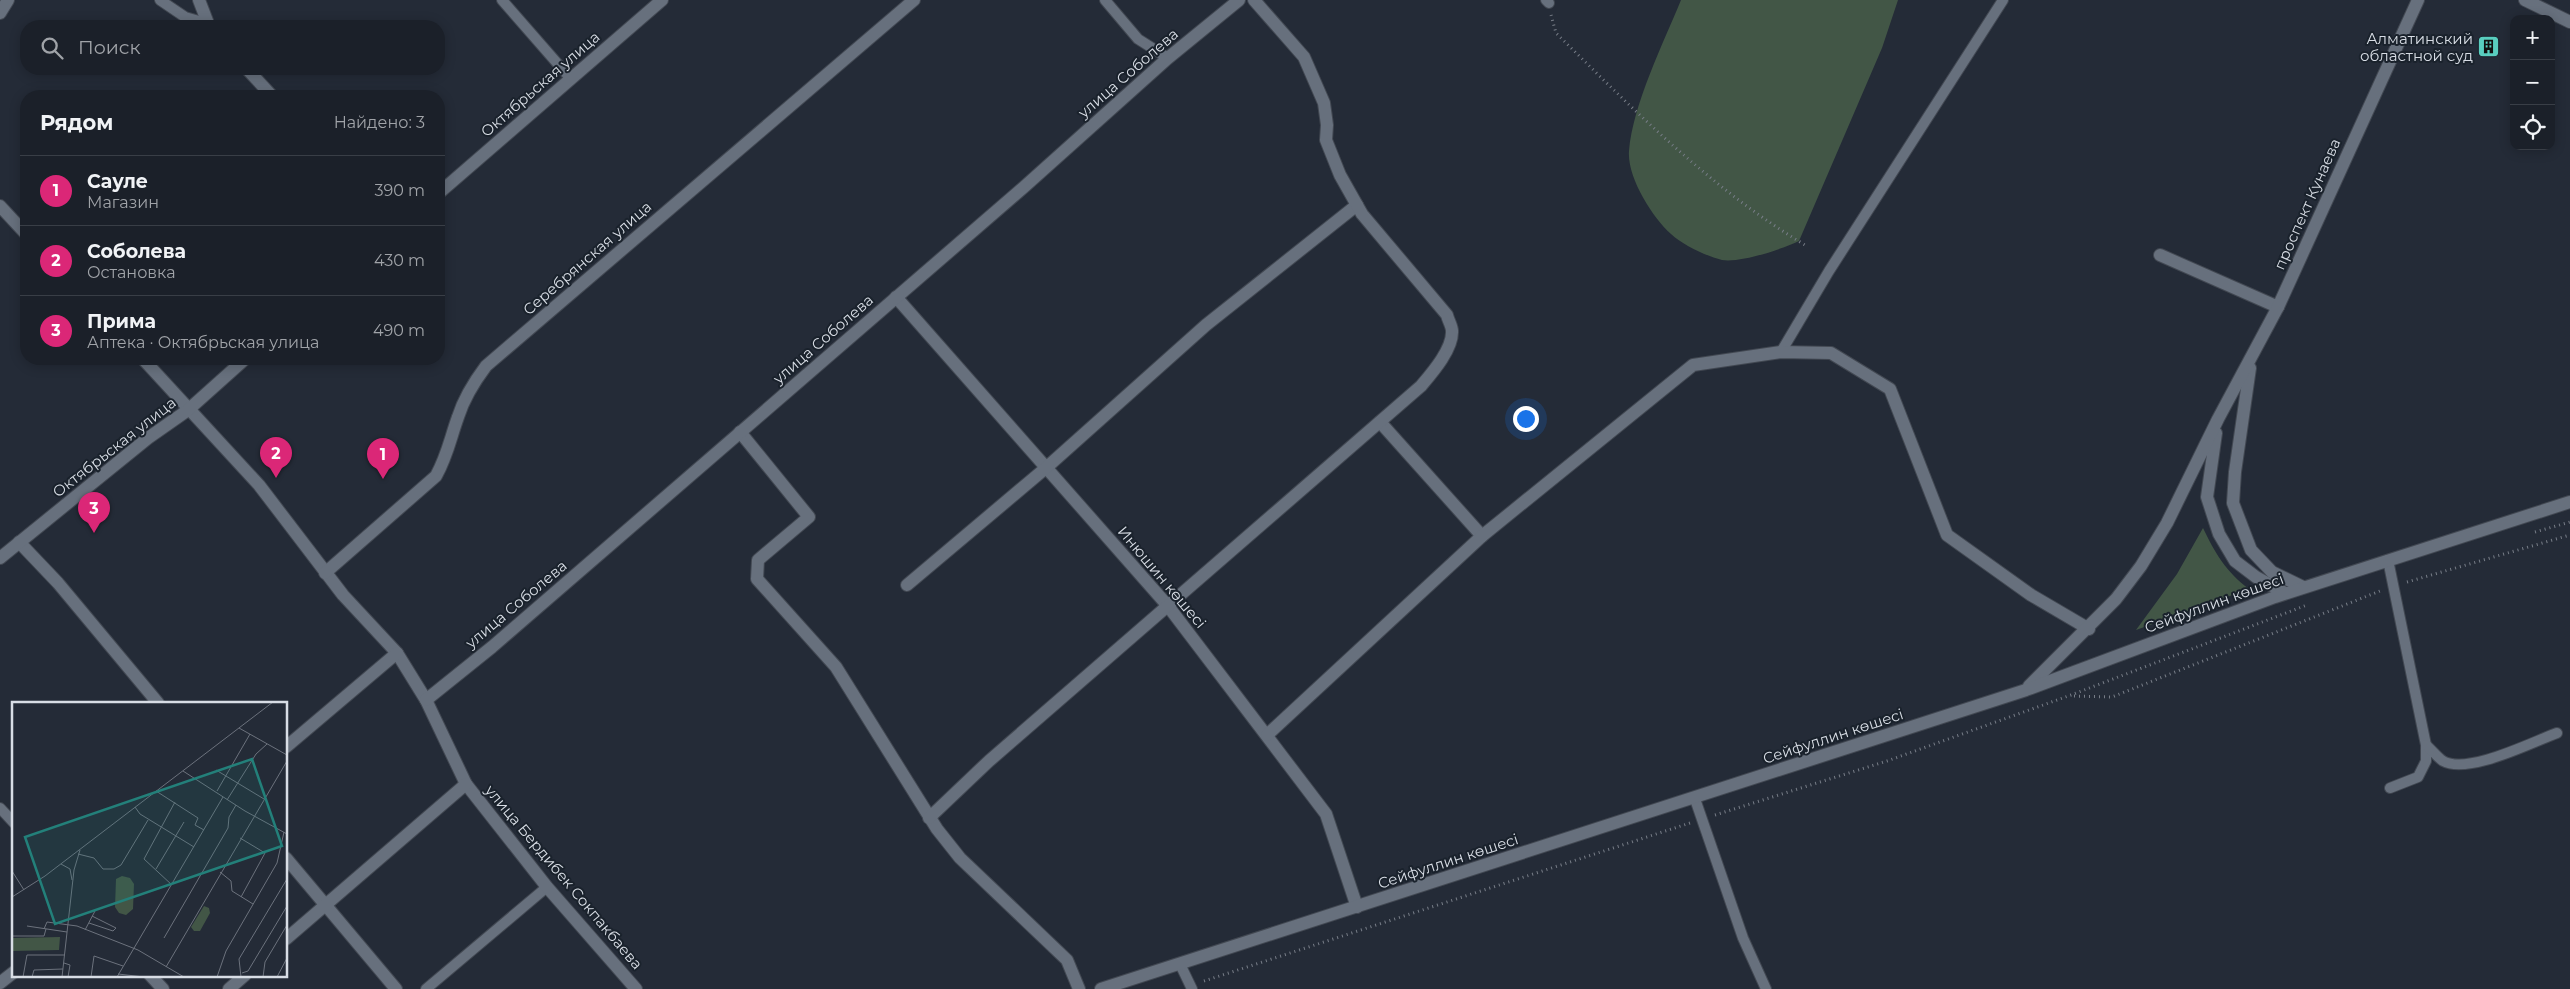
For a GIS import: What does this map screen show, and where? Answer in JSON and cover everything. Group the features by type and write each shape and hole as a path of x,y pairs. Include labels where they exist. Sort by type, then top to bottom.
{"street":[{"path":"0,13 8,0"},
{"path":"200,0 206,20"},
{"name":"Октябрьская улица","path":"445,187 662,0"},
{"name":"Серебрянская улица","path":"325,573 436,476 447,456 458,417 471,386 486,366 914,0"},
{"name":"улица Соболева","path":"426,700 492,647 896,297 1168,58 1239,0"},
{"path":"930,818 989,761 1421,386 1439,364 1452,331 1447,315 1357,205 1340,175 1326,140 1328,125 1324,103 1312,72 1304,57 1254,0"},
{"name":"проспект Кунаева","path":"2026,690 2089,629 2116,599 2141,566 2189,482 2218,419 2251,361 2278,306 2418,0"},
{"path":"2524,0 2570,22"},
{"path":"253,75 266,90"},
{"path":"907,585 1047,467 1206,325 1357,205"},
{"path":"0,206 20,228"},
{"path":"2160,254 2278,306"},
{"name":"Инюшин көшесі","path":"896,297 1168,606 1326,814 1357,907"},
{"path":"1266,735 1482,536 1693,365 1780,352 1831,352 1890,389 1947,535 2031,595 2089,629"},
{"path":"2251,361 2235,472 2233,504 2251,550 2272,572 2303,588"},
{"name":"улица Бердибек Сокпакбаева","path":"148,365 259,485 343,595 397,653 426,700 466,784 548,887 636,989"},
{"name":"Октябрьская улица","path":"0,558 148,438 188,410 238,365"},
{"path":"2218,419 2207,497 2219,534 2235,561 2256,577 2285,593"},
{"path":"1380,422 1482,536"},
{"path":"740,432 809,517 758,560 757,579 836,667 930,818 960,858 1067,960 1079,989"},
{"name":"Сейфуллин көшесі","path":"1101,989 2026,690 2285,593 2570,502"},
{"path":"20,542 58,583 157,702"},
{"path":"288,745 397,653"},
{"path":"288,938 466,784"},
{"path":"288,860 396,989"},
{"path":"0,983 12,974"},
{"path":"151,976 162,989"},
{"path":"229,989 244,976"}],"lane":[{"path":"160,0 184,17 193,20"},
{"path":"1105,0 1138,39 1168,58"},
{"path":"1780,352 1829,271 2003,0"},
{"path":"504,1 571,79"},
{"path":"2388,560 2426,745 2426,761 2418,777 2390,788"},
{"path":"2426,745 2444,761 2461,765 2481,761 2557,733"},
{"path":"1695,798 1743,938 1766,989"},
{"path":"0,808 12,821"},
{"path":"426,989 548,887"},
{"path":"1180,964 1191,987"}],"path":[{"path":"1547,1 1556,32 1653,128 1713,181 1777,228 1805,245"},
{"path":"2532,533 2570,522"},
{"path":"2071,695 2112,696 2393,586 2570,535"},
{"path":"1191,987 1702,819 1887,762 2071,695 2308,605"}],"green space":[{"path":"1681,0 1898,0 1882,48 1799,241 1750,257 1730,260 1716,258 1688,246 1671,234 1656,218 1636,184 1629,161 1629,151 1636,114 1642,94"},
{"path":"2203,528 2222,562 2249,589 2136,630 2177,574"}],"place":[{"name":"Алматинский областной суд","path":"2489,47"},
{"name":"Соболева","path":"276,478"},
{"name":"Сауле","path":"383,479"},
{"name":"Прима","path":"94,533"}]}
